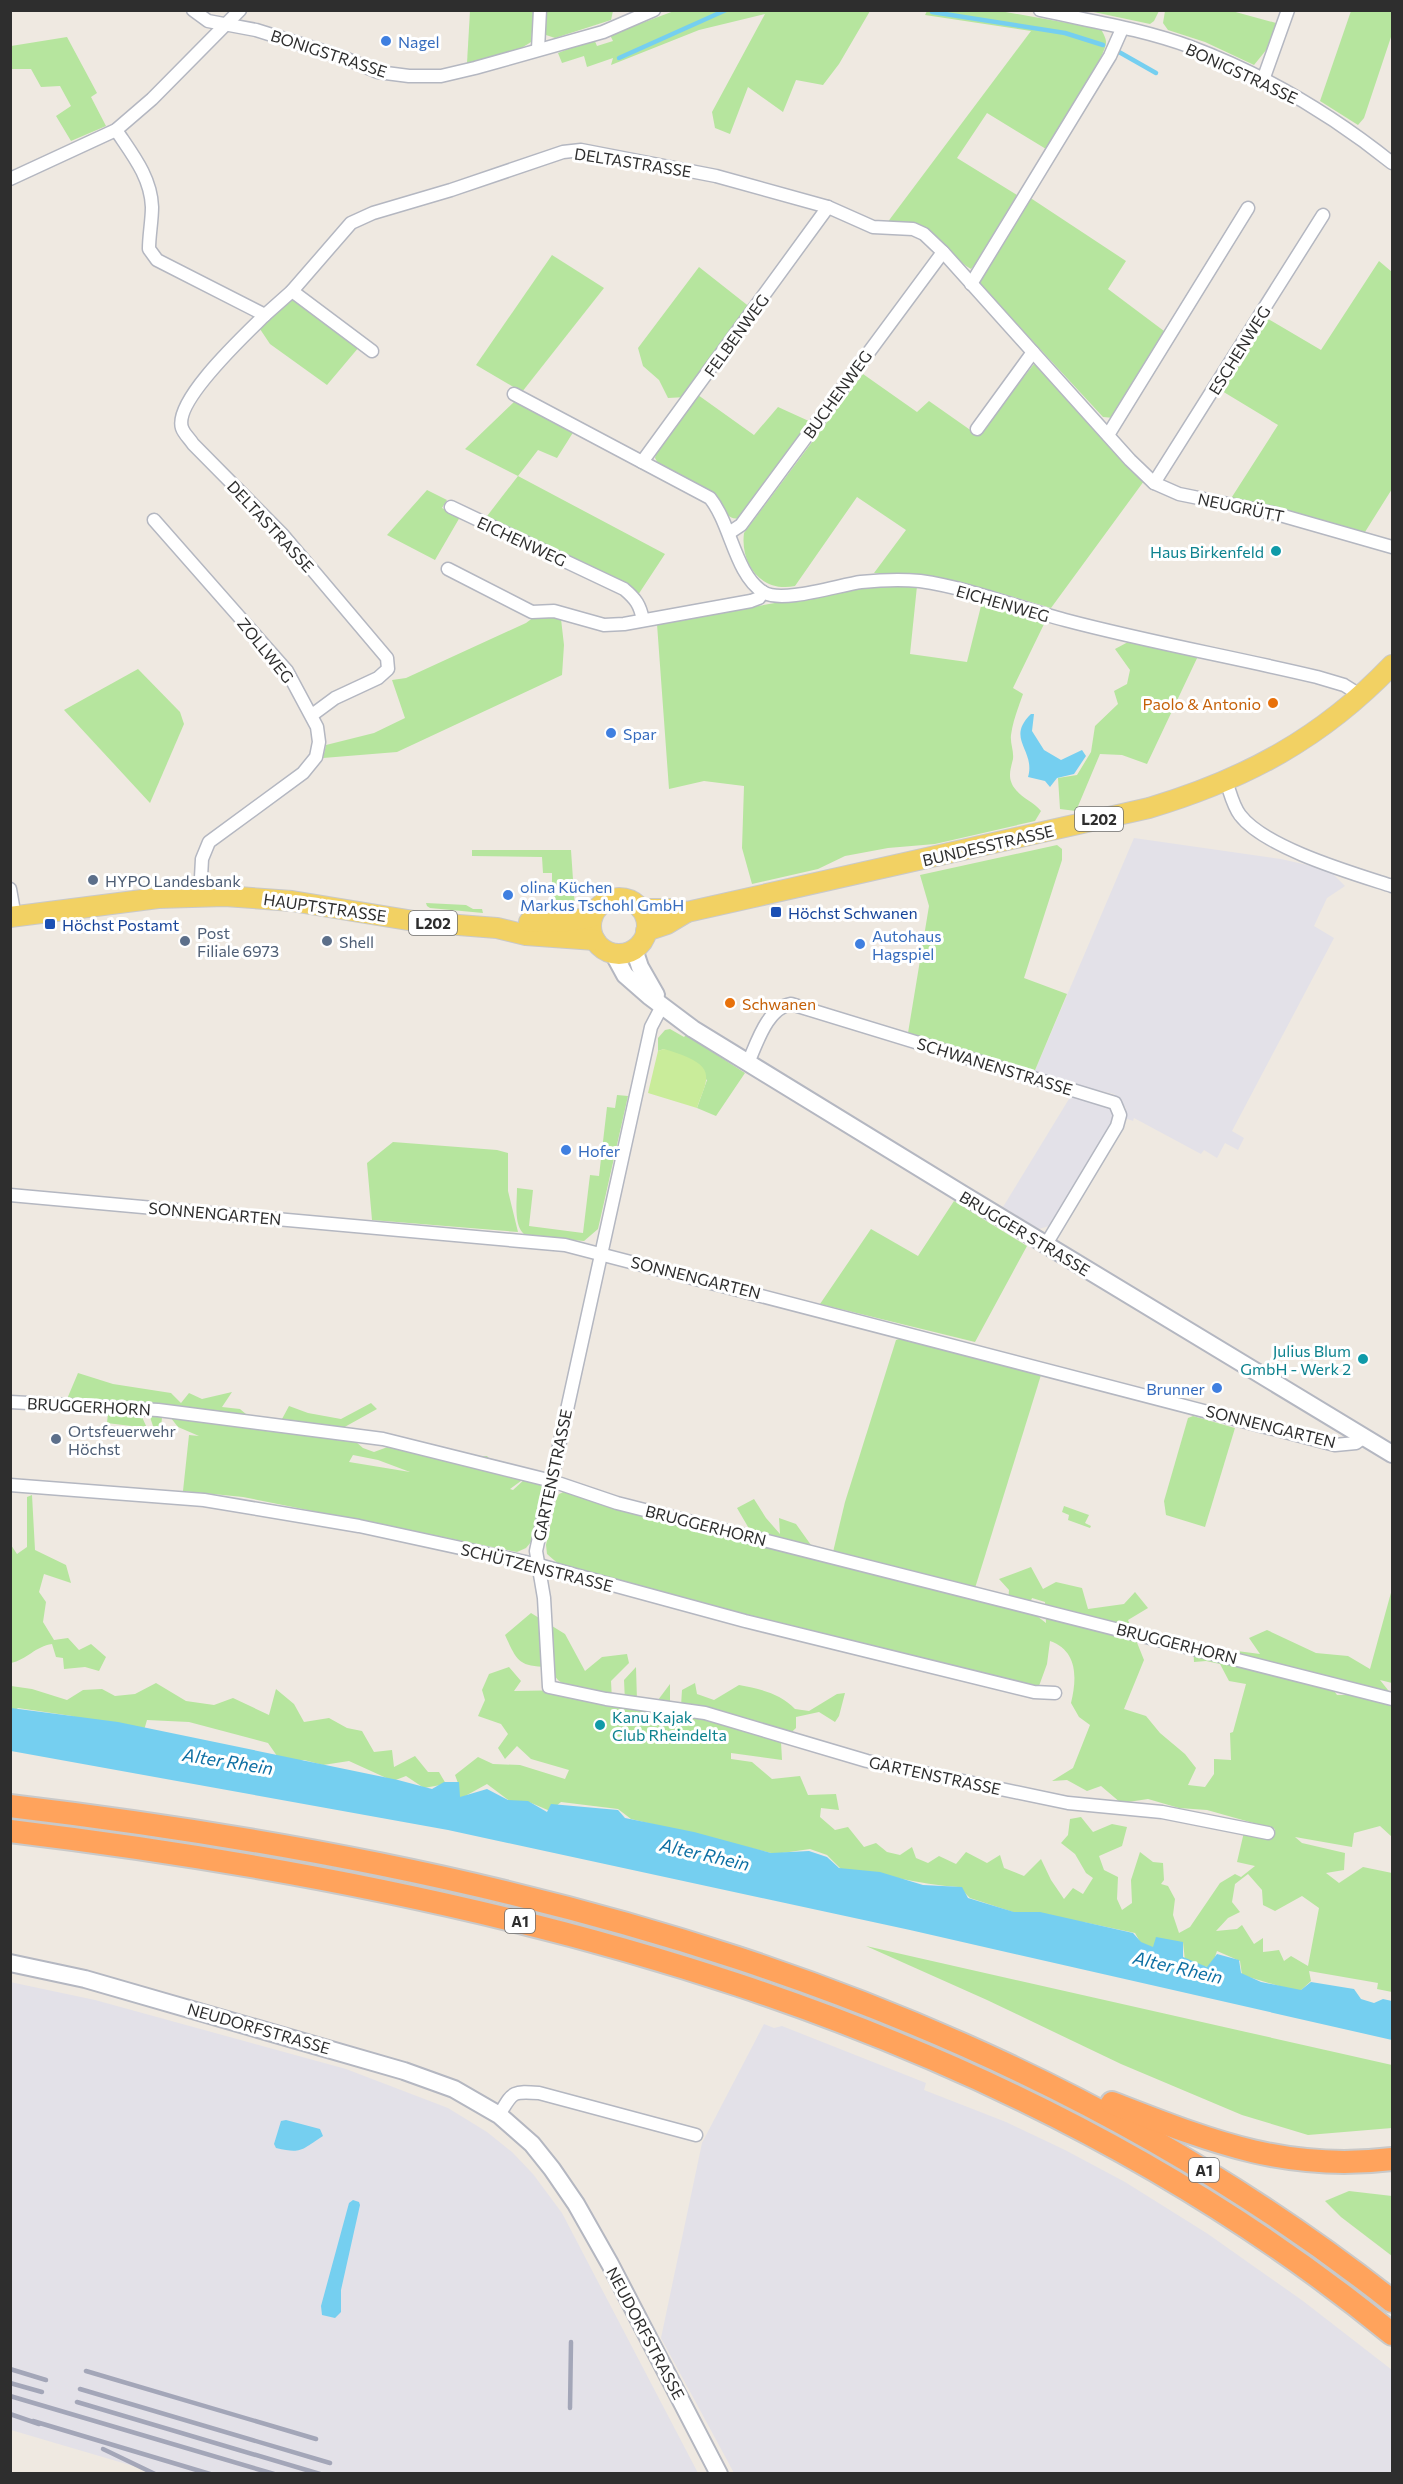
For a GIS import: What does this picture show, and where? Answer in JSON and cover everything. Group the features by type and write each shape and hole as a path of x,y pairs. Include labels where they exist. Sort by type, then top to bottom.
{"highway":[{"name":"A1","path":"10,1806 151,1824 300,1848 523,1895 644,1927 804,1979 901,2017 1002,2061 1076,2097 1185,2158 1284,2220 1392,2301"},
{"name":"A1","path":"10,1831 229,1861 461,1906 611,1945 800,2006 893,2042 1008,2093 1119,2151 1263,2238 1392,2334"},
{"name":"A1","path":"1002,2061 1192,2134 1236,2148 1314,2162 1350,2163 1392,2159"}],"main road":[{"name":"BUNDESSTRASSE","path":"646,931 667,924 687,912 1149,807 1226,781 1295,746 1360,695 1392,665"},
{"name":"HAUPTSTRASSE","path":"13,917 112,903 200,896 274,899 420,922 497,928 526,934 595,940"},
{"name":"BUNDESSTRASSE","path":"592,917 604,902 613,899 629,900 640,909 672,909 687,912"},
{"path":"592,917 591,927 599,946 613,953 627,952 640,945 646,931 644,915 640,909"},
{"name":"HAUPTSTRASSE","path":"497,928 519,923 568,921 592,917"},
{"name":"BRUGGER STRASSE","path":"634,949 647,982 662,1006"},
{"name":"BRUGGER STRASSE","path":"613,953 625,975 693,1029 1045,1246 1392,1454"},
{"name":"NEUDORFSTRASSE","path":"10,1963 85,1979 404,2071 454,2090 499,2115 532,2144 576,2204 719,2474"}],"street":[{"name":"BONIGSTRASSE","path":"193,10 208,21 256,30 342,57 378,72 409,76 441,76 538,50 603,32 654,10"},
{"path":"10,179 116,130 152,99 240,10"},
{"path":"538,50 540,10"},
{"name":"BONIGSTRASSE","path":"1040,10 1122,28 1190,47 1263,80 1354,132 1392,163"},
{"path":"1263,80 1288,10"},
{"path":"971,284 1110,57 1122,28"},
{"path":"116,130 148,182 152,205 149,249 157,260 266,315"},
{"name":"DELTASTRASSE","path":"312,716 335,698 378,678 388,669 387,658 283,535 193,444 182,428 183,413 197,387 292,291 351,223 373,213 451,190 563,152 581,150 716,176 828,207 873,227 899,228"},
{"name":"FELBENWEG","path":"642,462 828,207"},
{"path":"1108,435 1248,208"},
{"name":"ESCHENWEG","path":"1154,483 1323,215"},
{"name":"NEUGRÜTT","path":"899,228 913,229 924,234 943,252 1154,483 1179,494 1273,513 1392,547"},
{"name":"BUCHENWEG","path":"729,533 741,525 943,252"},
{"path":"292,291 372,351"},
{"path":"977,429 1033,352"},
{"path":"514,394 710,498 729,533 744,569 763,592"},
{"name":"EICHENWEG","path":"451,507 624,589 636,599 641,608 643,620"},
{"name":"ZOLLWEG","path":"154,520 287,672 312,716 317,727 319,742 316,758 303,773 209,843 202,860 200,896"},
{"name":"EICHENWEG","path":"448,569 532,612 554,612 604,625 751,601 759,598 763,592 770,596 784,596 863,582 920,581 962,590 1066,620 1317,677 1344,685 1360,695"},
{"path":"1226,781 1238,813 1258,833 1337,867 1392,886"},
{"path":"10,890 13,917"},
{"name":"SCHWANENSTRASSE","path":"748,1063 774,1012 782,1005 791,1004 1115,1103 1120,1115 1117,1126 1045,1246"},
{"name":"GARTENSTRASSE","path":"662,1006 651,1027 536,1551 544,1598 549,1687 606,1699 705,1713 867,1761 1068,1803 1162,1812 1268,1833"},
{"name":"SONNENGARTEN","path":"10,1195 566,1245 1335,1445 1356,1443 1364,1437"},
{"name":"BRUGGERHORN","path":"10,1402 158,1410 383,1439 552,1481 617,1503 1392,1699"},
{"name":"SCHÜTZENSTRASSE","path":"10,1485 204,1500 279,1511 539,1565 745,1622 1034,1692 1055,1693"},
{"path":"499,2115 512,2095 518,2091 539,2093 696,2135"}],"shaded area":[{"path":"1134,838 1281,859 1329,870 1345,886 1327,898 1314,926 1334,938 1232,1131 1244,1138 1238,1150 1225,1143 1217,1158 1204,1150 1201,1154 1134,1118 1133,1121 1125,1118 1126,1108 1114,1094 1033,1075"},
{"path":"1072,1094 1109,1106 1114,1112 1115,1123 1049,1226 1039,1229 1003,1207"},
{"path":"10,1982 95,2000 346,2069 448,2108 487,2132 512,2152 533,2174 562,2213 698,2473 157,2473 11,2430"},
{"path":"764,2024 774,2028 782,2026 926,2083 924,2090 1006,2122 1065,2150 1125,2182 1208,2234 1303,2301 1392,2370 1392,2473 734,2473 661,2338 702,2143"}],"green space":[{"path":"1159,10 1150,24 1089,11"},
{"path":"470,11 534,11 531,42 520,49 467,63"},
{"path":"545,11 613,11 611,20 555,38 546,35"},
{"path":"674,11 870,11 839,64 823,85 796,80 783,112 748,87 730,134 715,128 712,112 765,14 699,30 611,65 613,58 587,67 584,56 562,63 558,53 594,39 597,46 613,41 610,35"},
{"path":"927,11 1000,11 1101,29 1106,40 1104,50 1090,78 1046,149 987,113 957,158 1017,195 971,269 925,229 887,223 1031,31 925,15"},
{"path":"1165,11 1232,11 1276,23 1267,49 1254,65 1205,42 1168,30 1163,23"},
{"path":"1351,11 1392,11 1392,34 1364,118 1358,125 1320,101"},
{"path":"67,37 97,93 91,97 106,126 71,141 56,116 71,106 60,86 41,87 31,69 10,69 11,46"},
{"path":"1029,197 1126,261 1108,289 1168,334 1114,418 1103,417 978,282"},
{"path":"552,255 604,288 522,392 476,365"},
{"path":"1379,261 1392,272 1392,489 1365,532 1230,500 1278,425 1222,391 1265,317 1321,350"},
{"path":"699,267 751,308 686,397 668,398 659,380 643,366 638,348"},
{"path":"289,300 315,312 359,347 327,385 270,344 260,329"},
{"path":"1034,364 1144,481 1051,608 985,589 942,580 874,573 906,530 857,497 795,586 772,585 755,574 746,555 744,533 863,374 917,412 929,401 976,434"},
{"path":"698,395 754,435 778,407 811,422 740,518 731,518 712,495 660,467 655,458 657,450"},
{"path":"515,401 574,431 557,458 538,450 518,476 465,449"},
{"path":"518,476 665,554 638,595 484,520"},
{"path":"427,490 447,500 442,508 460,517 435,560 387,535"},
{"path":"876,585 917,586 910,654 967,662 982,602 1046,620 1013,688 1023,694 1012,730 1013,756 1010,771 1013,786 1041,811 1035,821 935,844 888,848 845,856 818,869 752,884 742,848 744,786 704,781 669,789 657,624"},
{"path":"538,614 561,619 564,645 562,675 397,752 323,758 326,745 374,733 405,718 392,680 406,678 526,623"},
{"path":"1128,642 1199,654 1147,764 1122,755 1100,754 1076,811 1060,809 1058,778 1077,775 1091,752 1095,726 1118,704 1114,691 1127,684 1130,670 1115,649"},
{"path":"138,669 180,712 184,724 150,803 64,710"},
{"path":"1057,845 1062,849 1062,860 1024,978 1067,994 1033,1075 908,1033 929,906 920,875"},
{"path":"472,850 571,850 575,909 555,912 555,902 552,902 552,873 543,873 542,857 472,856"},
{"path":"426,903 466,905 473,909 482,909 483,913 430,908"},
{"path":"670,1029 684,1037 686,1035 745,1073 716,1116 697,1108 707,1080 664,1049 658,1051 658,1038 665,1030"},
{"path":"664,1049 682,1055 702,1067 706,1078 697,1108 648,1093 658,1051"},
{"path":"617,1095 628,1096 598,1229 584,1241 527,1236 518,1222 517,1188 533,1190 529,1226 583,1233 590,1175 599,1176 607,1107 615,1108"},
{"path":"393,1142 497,1150 508,1153 508,1191 518,1232 372,1220 367,1163"},
{"path":"954,1201 1027,1246 975,1342 820,1304 871,1229 918,1256"},
{"path":"902,1338 1041,1375 975,1588 833,1552 845,1502 896,1340"},
{"path":"78,1373 113,1384 171,1393 181,1403 189,1393 202,1399 232,1392 222,1407 240,1409 266,1431 275,1432 289,1406 308,1413 341,1419 371,1403 377,1409 341,1429 363,1448 374,1452 393,1445 429,1447 442,1460 487,1456 496,1467 526,1468 529,1475 510,1489 513,1490 526,1478 539,1482 543,1486 531,1542 526,1548 517,1552 243,1497 183,1491 189,1435 199,1436 178,1427 163,1408 161,1427 154,1429 147,1408 137,1406 147,1428 107,1423 109,1403 67,1399","holes":["353,1455 378,1460 410,1472 349,1462"]},
{"path":"1193,1416 1235,1428 1205,1527 1166,1515 1164,1501 1188,1418"},
{"path":"566,1491 751,1532 737,1508 754,1499 780,1534 779,1518 796,1524 816,1552 1008,1603 1009,1590 999,1579 1031,1567 1043,1589 1056,1582 1082,1588 1088,1609 1124,1604 1135,1592 1148,1608 1128,1620 1144,1660 1124,1709 1146,1716 1160,1733 1185,1754 1196,1768 1188,1785 1205,1787 1214,1774 1214,1759 1231,1760 1230,1733 1233,1732 1246,1684 1229,1681 1220,1664 1206,1661 1194,1662 1193,1645 1217,1657 1237,1651 1260,1654 1249,1638 1267,1630 1316,1653 1348,1656 1370,1669 1392,1589 1392,1683 1380,1680 1392,1695 1392,1837 1380,1826 1354,1833 1352,1847 1295,1837 1302,1843 1345,1853 1344,1870 1326,1873 1339,1883 1363,1867 1392,1873 1392,1992 1377,1989 1378,1983 1309,1971 1311,1981 1299,1992 1242,1975 1240,1961 1217,1951 1211,1968 1185,1961 1183,1942 1154,1948 1143,1947 1135,1933 1083,1922 1081,1930 1048,1914 1036,1917 970,1898 959,1887 841,1869 827,1855 810,1849 775,1854 631,1819 618,1809 561,1802 550,1811 529,1802 511,1802 487,1784 458,1800 458,1783 455,1775 478,1757 493,1764 520,1765 565,1779 569,1770 531,1759 517,1746 505,1759 498,1748 508,1734 501,1724 478,1716 485,1700 482,1690 489,1674 509,1667 521,1681 514,1691 571,1690 547,1667 524,1663 513,1651 505,1635 531,1613 565,1634 585,1671 602,1657 627,1654 629,1663 611,1681 612,1700 625,1702 624,1680 636,1667 637,1701 652,1708 670,1684 670,1708 681,1706 682,1690 695,1683 697,1694 714,1700 739,1685 769,1692 783,1699 795,1709 809,1711 837,1694 845,1693 839,1716 835,1722 819,1712 796,1717 796,1728 781,1742 782,1760 731,1753 731,1759 752,1762 772,1779 800,1776 808,1795 836,1794 839,1810 821,1808 820,1817 835,1830 848,1827 864,1847 876,1843 887,1852 900,1855 912,1847 916,1858 928,1863 939,1856 956,1864 966,1852 987,1863 1000,1855 1004,1868 1024,1876 1041,1859 1064,1899 1073,1888 1083,1894 1093,1878 1086,1873 1075,1854 1061,1843 1068,1835 1070,1819 1081,1817 1093,1832 1112,1824 1127,1827 1122,1846 1099,1856 1104,1870 1118,1877 1117,1899 1122,1910 1132,1903 1131,1880 1140,1852 1153,1862 1163,1863 1164,1880 1161,1884 1168,1886 1175,1899 1173,1915 1179,1933 1190,1927 1220,1883 1235,1874 1241,1877 1255,1866 1237,1862 1244,1832 1274,1837 1275,1829 1207,1810 1179,1808 1148,1799 1121,1803 1101,1786 1087,1791 1067,1780 1052,1781 1073,1768 1090,1725 1079,1717 1071,1703 1074,1675 1071,1658 1066,1651 1050,1641 1047,1664 1039,1686 1032,1688 562,1567 547,1554 546,1545 559,1494","holes":["1032,1598 1045,1602 1046,1623 1028,1609","1325,1678 1365,1695 1337,1695","1248,1874 1262,1890 1263,1905 1275,1911 1302,1896 1319,1908 1308,1966 1291,1956 1284,1961 1279,1950 1263,1952 1263,1938 1254,1944 1242,1925 1237,1929 1216,1931 1228,1918 1240,1912 1232,1902 1235,1884"]},
{"path":"32,1495 35,1550 66,1565 71,1583 44,1574 39,1592 46,1602 43,1622 54,1640 68,1638 79,1650 91,1644 106,1657 99,1671 85,1667 64,1669 63,1658 56,1657 52,1644 41,1647 11,1663 11,1545 17,1554 27,1547 27,1497"},
{"path":"1064,1506 1089,1515 1085,1523 1091,1526 1090,1528 1068,1520 1069,1515 1062,1512"},
{"path":"156,1683 186,1701 214,1705 233,1698 269,1715 276,1689 294,1704 304,1722 329,1718 347,1728 362,1731 374,1752 392,1750 394,1767 415,1756 428,1772 439,1772 446,1784 424,1788 406,1776 393,1781 349,1761 323,1765 304,1760 282,1763 268,1743 189,1722 147,1720 142,1737 94,1726 72,1716 18,1708 11,1713 11,1686 32,1689 67,1700 83,1690 102,1689 115,1696 135,1694"},
{"path":"866,1946 1392,2065 1392,2128 1308,2135 1242,2115 1121,2064 987,2000"},
{"path":"1349,2191 1392,2196 1392,2256 1341,2217 1325,2201"}],"water":[{"path":"1031,714 1034,714 1032,731 1044,750 1061,760 1082,750 1086,756 1074,774 1057,778 1050,787 1045,781 1028,777 1028,759 1021,731"},
{"name":"Alter Rhein","path":"11,1708 118,1722 432,1789 444,1782 459,1782 460,1797 487,1789 508,1800 528,1801 547,1812 551,1804 618,1810 625,1818 694,1832 771,1853 809,1851 827,1857 839,1868 880,1872 923,1885 962,1887 968,1898 1014,1912 1040,1912 1133,1933 1141,1942 1153,1947 1156,1937 1183,1942 1183,1957 1207,1967 1217,1954 1239,1960 1241,1973 1261,1982 1301,1990 1311,1982 1354,1989 1361,1999 1374,2003 1383,1999 1392,2001 1392,2040 910,1930 448,1830 11,1751"},
{"path":"286,2120 320,2129 323,2136 301,2150 276,2148 274,2144 281,2121"},
{"path":"353,2200 359,2202 360,2205 341,2290 341,2312 335,2318 322,2315 321,2306 349,2203"}],"waterway":[{"path":"619,58 726,10"},
{"path":"932,12 1065,33 1103,45"},
{"path":"1119,52 1156,73"}],"railway":[{"path":"570,2408 571,2342"},
{"path":"10,2369 46,2380"},
{"path":"86,2371 316,2439"},
{"path":"10,2383 42,2392"},
{"path":"80,2389 330,2463"},
{"path":"10,2396 274,2474"},
{"path":"77,2402 320,2474"},
{"path":"10,2414 39,2424"},
{"path":"33,2421 210,2474"},
{"path":"103,2449 155,2474"}],"place":[{"name":"Nagel","path":"386,41"},
{"name":"Haus Birkenfeld","path":"1276,551"},
{"name":"Paolo & Antonio","path":"1273,703"},
{"name":"Spar","path":"611,733"},
{"name":"HYPO Landesbank","path":"93,880"},
{"name":"olina Küchen Markus Tschohl GmbH","path":"508,895"},
{"name":"Höchst Schwanen","path":"776,912"},
{"name":"Höchst Postamt","path":"50,924"},
{"name":"Post Filiale 6973","path":"185,941"},
{"name":"Shell","path":"327,941"},
{"name":"Autohaus Hagspiel","path":"860,944"},
{"name":"Schwanen","path":"730,1003"},
{"name":"Hofer","path":"566,1150"},
{"name":"Julius Blum GmbH - Werk 2","path":"1363,1359"},
{"name":"Brunner","path":"1217,1388"},
{"name":"Ortsfeuerwehr Höchst","path":"56,1439"},
{"name":"Kanu Kajak Club Rheindelta","path":"600,1725"}]}
